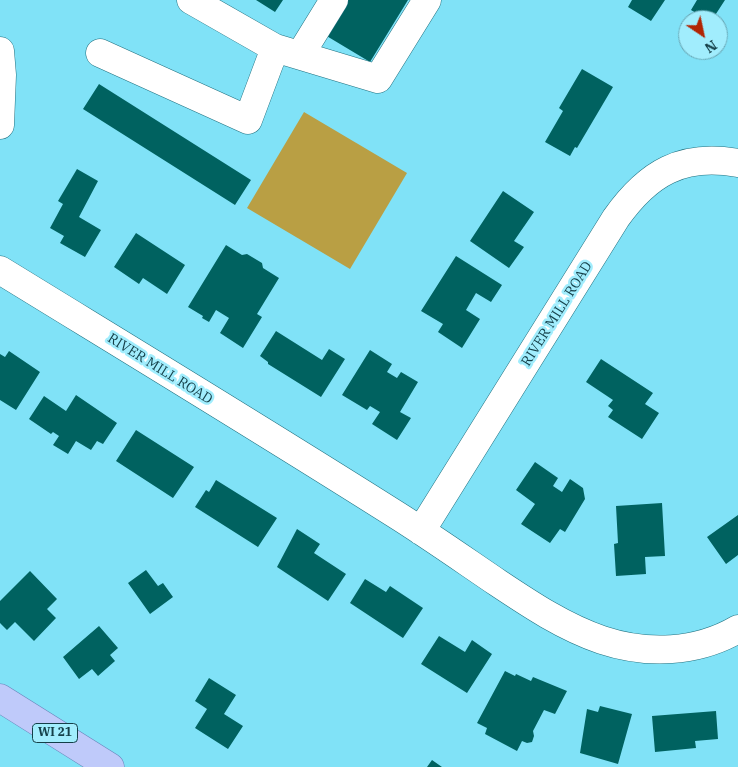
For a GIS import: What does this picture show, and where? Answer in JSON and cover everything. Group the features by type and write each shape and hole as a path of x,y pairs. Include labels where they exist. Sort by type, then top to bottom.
{"main road":[{"name":"WI 21","path":"0,698 110,767"}],"street":[{"path":"191,0 288,52 378,79 427,0"},
{"path":"100,53 248,120 288,52 334,0"},
{"path":"0,51 2,75 0,125"},
{"name":"RIVER MILL ROAD","path":"421,531 616,218 631,198 664,172 680,165 716,160 738,163"},
{"name":"RIVER MILL ROAD","path":"0,270 421,531 537,609 572,627 602,640 644,649 668,650 705,644 721,639 738,629"}],"shaded area":[{"path":"304,112 407,173 350,269 247,208"}],"building":[{"path":"256,0 283,0 275,12"},
{"path":"347,0 408,0 370,62 325,35"},
{"path":"632,0 665,0 651,21 628,7"},
{"path":"697,0 725,0 718,10 691,10"},
{"path":"582,69 613,87 577,148 575,147 570,156 545,142 563,111 559,108"},
{"path":"99,84 251,180 235,205 83,109"},
{"path":"77,169 98,181 79,217 101,230 85,257 60,243 64,236 50,228 63,204 58,201"},
{"path":"503,191 534,212 514,241 524,247 509,268 470,241"},
{"path":"136,233 185,265 167,294 143,278 139,284 114,267"},
{"path":"226,245 242,255 247,254 262,263 263,268 279,278 257,314 262,317 243,348 220,333 229,318 216,310 209,322 188,307"},
{"path":"456,256 502,285 491,302 476,293 466,310 480,319 462,348 438,332 443,324 421,311"},
{"path":"276,331 322,360 329,349 345,359 321,397 268,364 260,356"},
{"path":"370,350 392,364 387,372 397,378 401,372 418,382 400,412 411,418 397,440 372,424 380,412 370,406 367,410 342,395"},
{"path":"9,351 40,372 16,410 0,400 0,354 5,357"},
{"path":"601,359 653,393 645,404 659,413 642,439 608,417 613,410 608,406 613,400 586,382"},
{"path":"76,395 117,423 103,444 97,441 91,450 76,441 68,454 53,445 59,436 53,432 51,434 29,419 44,396 66,411"},
{"path":"136,430 194,467 173,498 116,461"},
{"path":"535,462 558,478 553,486 562,492 570,479 583,488 585,499 565,532 560,529 550,543 521,524 535,504 516,490"},
{"path":"216,480 277,518 258,547 195,507 206,490 209,492"},
{"path":"662,503 665,556 645,557 646,574 616,576 614,544 618,543 616,506"},
{"path":"738,515 738,555 726,564 707,537"},
{"path":"297,529 320,544 314,553 346,574 328,601 277,567"},
{"path":"146,570 158,586 163,583 173,597 150,614 128,583"},
{"path":"30,571 57,599 47,609 56,618 34,641 15,622 7,630 0,623 0,601"},
{"path":"365,579 386,592 390,586 423,608 403,638 350,603"},
{"path":"99,626 118,648 110,655 115,661 98,676 92,669 79,679 63,657"},
{"path":"439,636 465,652 472,640 492,654 467,693 421,664"},
{"path":"505,671 531,681 533,677 567,691 555,714 544,710 533,731 532,742 522,741 517,751 485,734 487,728 477,723"},
{"path":"209,678 236,695 224,714 243,726 228,749 195,728 207,709 195,701"},
{"path":"600,706 632,714 618,764 580,753 587,709 598,712"},
{"path":"716,711 718,739 695,741 696,748 655,752 652,716"},
{"path":"432,760 442,767 427,767"}]}
